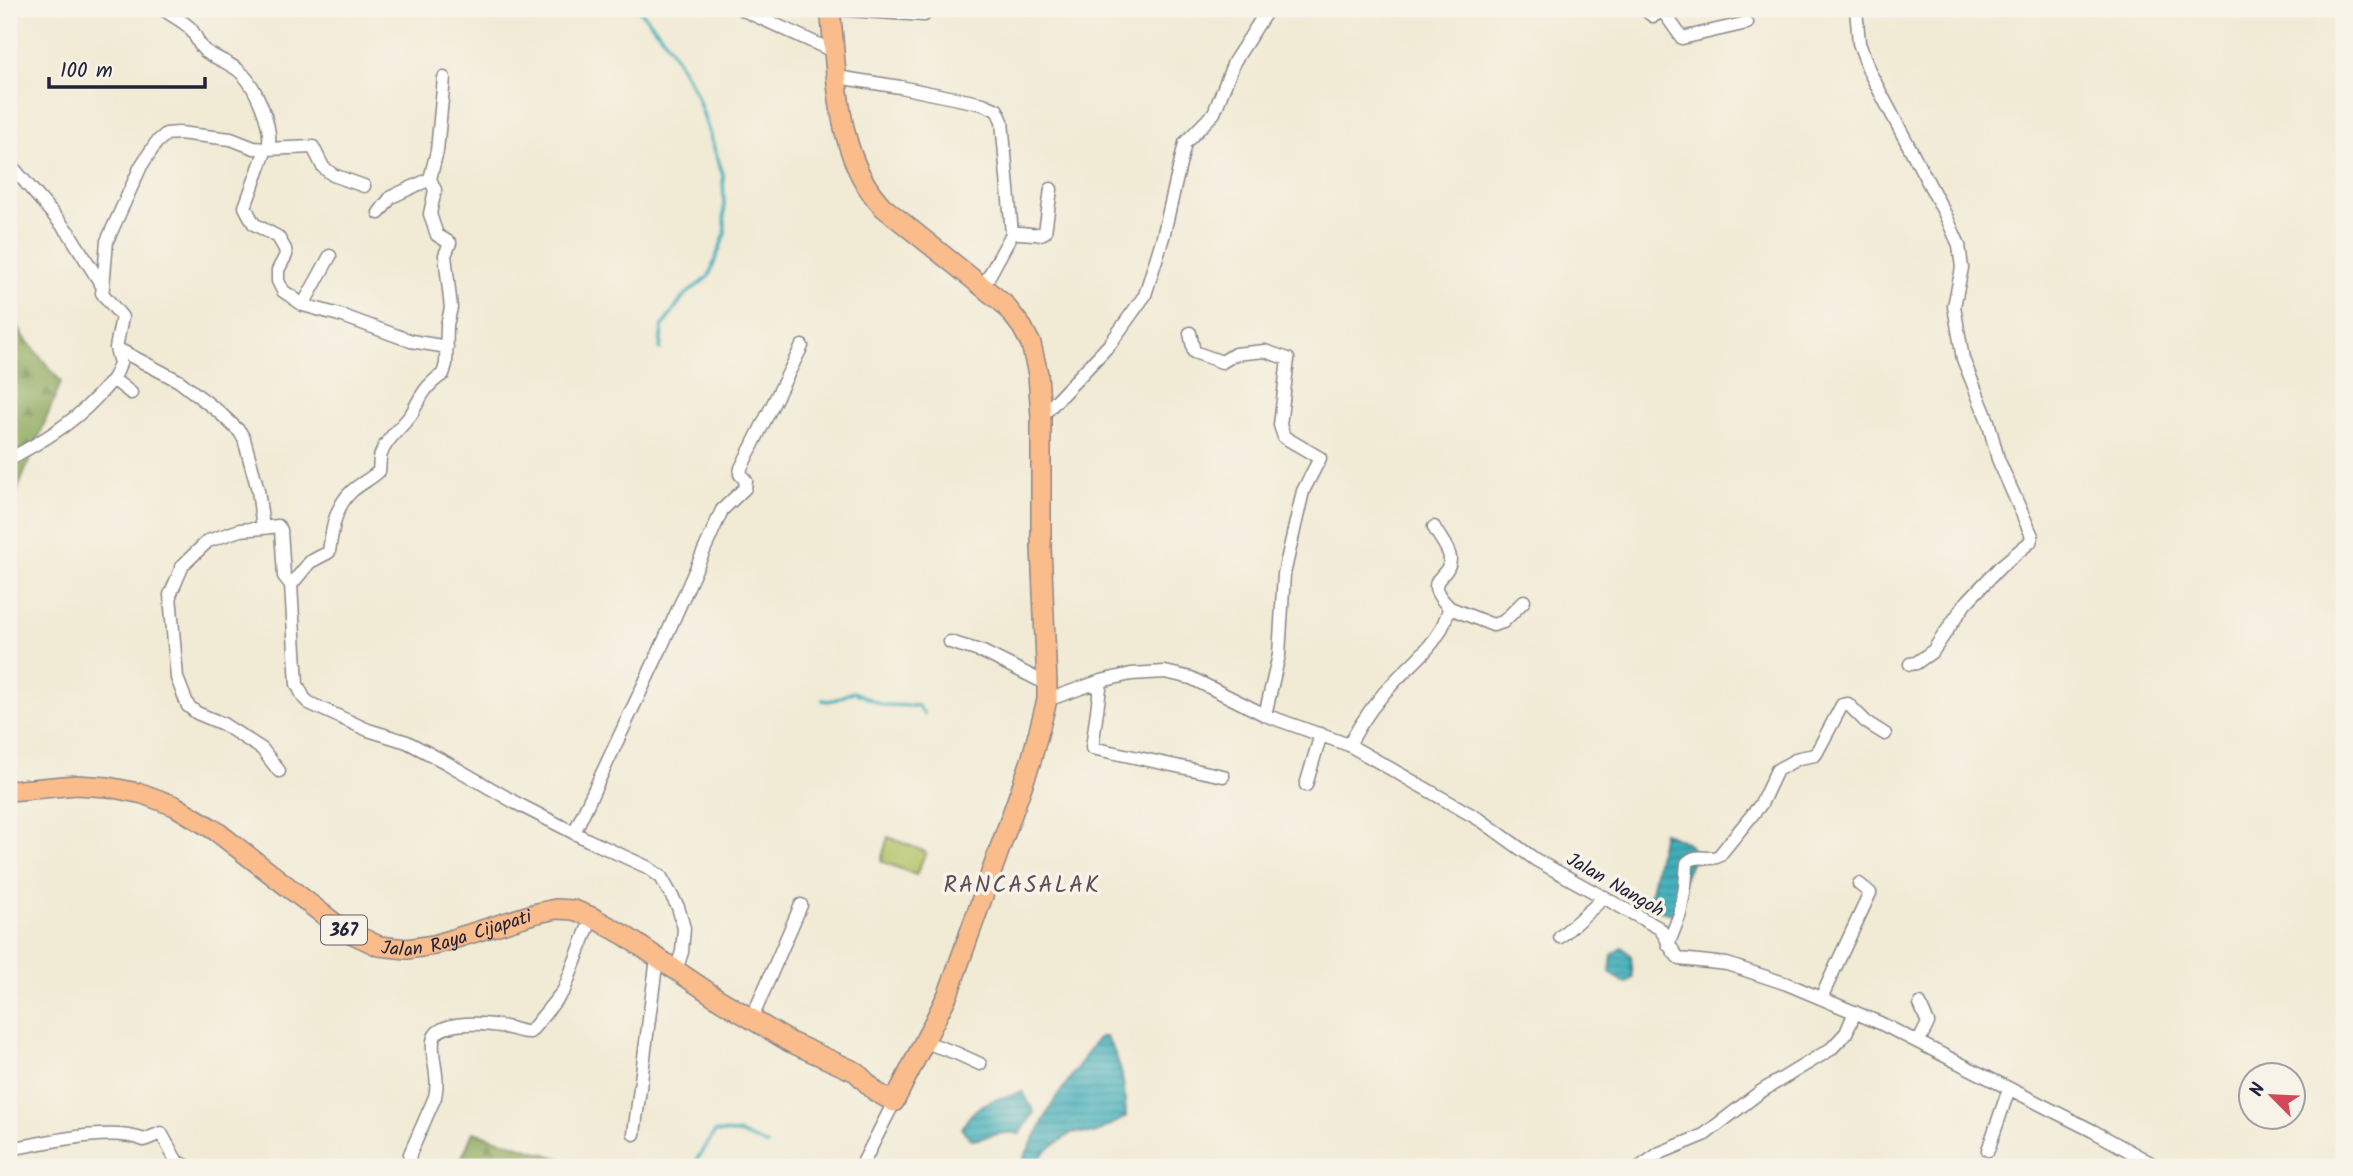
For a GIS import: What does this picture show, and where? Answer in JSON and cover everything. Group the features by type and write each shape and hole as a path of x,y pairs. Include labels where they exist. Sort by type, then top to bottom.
{"main road":[{"path":"832,9 844,126 867,188 883,206 1004,304 1022,327 1031,344 1038,374 1041,417 1041,547 1047,692 1037,742 948,994 894,1102"},
{"name":"Jalan Raya Cijapati","path":"9,791 76,785 108,787 143,794 175,806 216,831 342,929 379,946 407,949 434,945 522,917 556,909 574,910 624,935 720,1000 754,1011 804,1049 846,1066 882,1096 894,1102"}],"street":[{"path":"163,9 191,30 205,51 241,72 256,92 271,140 245,207 254,224 278,237 285,249 286,256 278,270 281,288 303,305 411,341 447,347"},
{"path":"741,9 835,51"},
{"path":"832,9 924,15"},
{"path":"1041,417 1110,344 1145,295 1163,237 1185,143 1214,113 1234,62 1268,9"},
{"path":"1644,9 1653,16 1663,11 1682,37 1747,23"},
{"path":"1856,9 1858,43 1870,73 1959,245 1962,268 1954,306 1964,359 1988,421 1998,459 2032,536 2030,542 2000,567 1965,604 1933,650 1916,663 1910,664"},
{"path":"837,77 983,104 997,110 1002,121 1012,234 983,287"},
{"path":"291,585 310,562 329,552 338,510 353,489 379,471 380,455 384,448 412,413 417,399 443,374 451,307 446,255 450,243 437,235 429,214 435,190 430,179 437,150 444,78"},
{"path":"9,459 58,432 87,408 113,379 120,363 116,348 122,317 102,293 107,241 141,166 161,138 171,132 230,139 254,148 313,147 323,167 333,174 364,186"},
{"path":"9,163 69,233 103,287"},
{"path":"379,214 391,197 430,179"},
{"path":"1012,234 1043,234 1051,189"},
{"path":"303,305 330,257"},
{"path":"1190,333 1194,352 1217,361 1222,362 1236,354 1265,351 1289,359 1280,425 1282,433 1284,437 1320,458 1303,491 1284,574 1279,655 1265,715"},
{"path":"574,833 722,510 746,488 746,481 740,474 741,468 802,346"},
{"path":"116,348 178,381 219,412 240,432 258,490 263,528"},
{"path":"113,379 131,393"},
{"path":"279,771 262,749 188,706 177,678 170,595 183,565 208,541 240,530 275,526 280,528 284,576 291,585 297,684 304,698 309,703 368,730 407,742 574,833 647,867 660,877 678,907 684,928 682,952 676,970"},
{"path":"1433,527 1450,556 1436,588 1436,593 1450,608 1493,625 1503,622 1524,601"},
{"path":"1349,745 1378,699 1419,659 1439,634 1450,608"},
{"path":"950,642 983,652 1047,692"},
{"name":"Jalan Nangoh","path":"1047,692 1140,673 1174,674 1198,681 1265,715 1349,745 1473,816 1536,860 1658,928 1665,934 1668,945 1680,959 1727,964 1787,984 1855,1012 1919,1041 2158,1167"},
{"path":"1101,681 1092,748 1223,776"},
{"path":"1668,945 1680,914 1686,863 1702,856 1713,859 1719,856 1761,804 1777,769 1799,758 1815,755 1842,705 1848,704 1866,722 1885,734"},
{"path":"1306,785 1321,734"},
{"path":"1821,998 1870,893 1859,884"},
{"path":"1560,937 1605,897"},
{"path":"754,1011 801,905"},
{"path":"408,1167 410,1154 437,1088 438,1074 433,1048 435,1037 440,1030 466,1024 489,1024 530,1032 564,990 592,917"},
{"path":"634,1134 657,958"},
{"path":"1919,1041 1928,1023 1920,1004"},
{"path":"1640,1167 1660,1153 1704,1135 1760,1092 1831,1049 1846,1034 1855,1012"},
{"path":"925,1042 980,1064"},
{"path":"1988,1150 2009,1089"},
{"path":"861,1167 894,1102"},
{"path":"9,1149 106,1134 131,1134 144,1140 161,1132 177,1162 190,1167"}],"green space":[{"path":"9,300 22,335 61,382 9,511"},
{"path":"888,837 926,852 916,875 881,861"},
{"path":"473,1132 578,1164 579,1167 458,1167"}],"water":[{"path":"1663,832 1688,843 1695,853 1673,914 1656,910 1649,902"},
{"path":"1622,947 1631,956 1633,978 1625,984 1610,972 1612,955"},
{"path":"1101,1037 1106,1037 1120,1067 1126,1117 1094,1134 1073,1132 1044,1152 1035,1167 1019,1167 1053,1103"},
{"path":"1023,1092 1034,1112 1020,1134 1002,1133 972,1140 962,1129 979,1107"}],"waterway":[{"path":"639,9 666,41 696,93 723,175 725,234 709,276 683,297 662,327 660,349"},
{"path":"823,700 835,700 854,692 883,705 918,706 924,714"},
{"path":"692,1167 715,1132 738,1133 767,1145"}],"district":[{"name":"RANCASALAK","path":"1022,884"}]}
